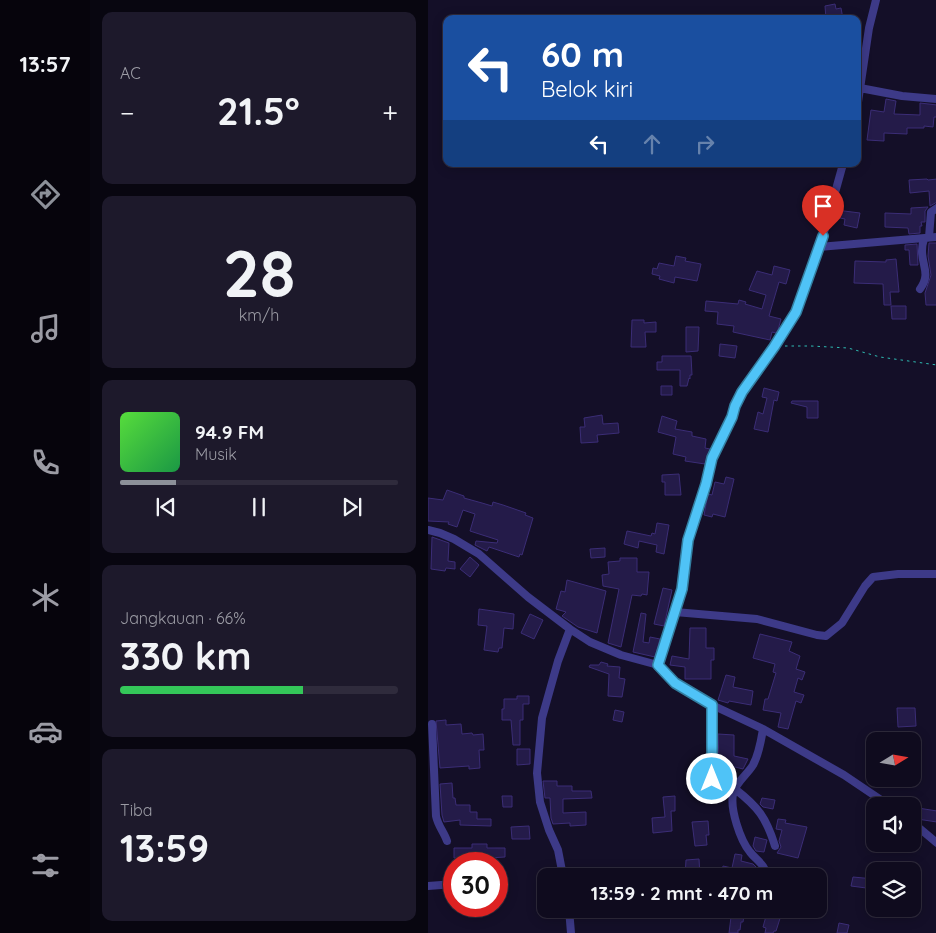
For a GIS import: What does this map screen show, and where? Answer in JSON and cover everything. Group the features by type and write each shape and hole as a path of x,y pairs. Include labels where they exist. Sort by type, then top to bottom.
{"street":[{"path":"861,81 869,28 876,0"},
{"path":"861,88 936,100"},
{"path":"658,665 682,589 688,540 706,484 712,458 742,392 796,312 819,247 842,167"},
{"path":"920,289 925,282 926,274 922,252 930,238 931,212 936,208"},
{"path":"819,247 930,238"},
{"path":"428,530 454,539 479,554 528,597 590,642 621,655 658,665 675,683 712,705 763,729 844,775 877,797"},
{"path":"676,612 757,619 826,636 842,623 865,586 873,577 898,574 936,574"},
{"path":"561,868 558,850 540,802 537,773 542,718 558,661 570,629"},
{"path":"712,705 712,779"},
{"path":"432,724 431,777 438,826 447,841"},
{"path":"763,729 754,763 734,789 732,795 735,818 749,851 764,868"},
{"path":"734,789 755,806 761,814 768,826 775,846"},
{"path":"921,830 936,843"},
{"path":"428,886 443,885"},
{"path":"570,918 571,933"}],"path":[{"path":"774,347 848,348 880,358 936,365"}],"building":[{"path":"835,4 836,9 841,8 842,15 826,15 825,6"},
{"path":"886,99 896,101 894,114 920,115 920,103 937,105 937,117 934,117 933,127 907,128 907,134 884,133 884,141 867,140 871,110 884,112"},
{"path":"937,179 937,202 930,206 929,191 910,193 909,180"},
{"path":"928,207 925,211 925,222 921,222 920,233 909,234 908,228 885,227 885,213 911,214 911,208"},
{"path":"836,210 860,213 857,228 844,225 845,219 835,217"},
{"path":"929,243 937,243 937,305 926,305 925,293 931,275 928,256"},
{"path":"917,244 918,265 910,265 909,250 905,250 905,245"},
{"path":"676,256 686,258 685,261 701,264 697,281 675,277 674,283 659,279 660,276 652,274 653,268 657,269 659,263 674,266"},
{"path":"896,259 899,292 890,292 891,305 884,305 883,284 854,283 855,261 886,262 886,260"},
{"path":"774,266 790,270 786,284 779,282 769,316 781,319 778,330 776,333 772,332 770,340 733,332 734,326 717,324 718,312 705,311 706,301 738,304 739,300 746,302 745,304 762,309 766,295 749,290 757,271 772,275"},
{"path":"891,306 906,306 906,319 892,319"},
{"path":"632,320 644,320 644,323 656,322 656,332 645,332 646,347 631,347"},
{"path":"686,327 699,327 698,351 686,352"},
{"path":"720,344 737,346 735,358 719,356"},
{"path":"662,356 691,356 692,375 690,375 687,386 680,386 680,370 657,370 657,362 662,362"},
{"path":"661,386 672,386 672,395 661,395"},
{"path":"764,388 779,392 777,401 774,400 768,432 754,429 758,412 763,414 767,398 762,397"},
{"path":"792,401 818,401 818,418 807,418 807,407 791,403"},
{"path":"602,415 603,424 618,423 619,433 597,435 598,442 581,443 580,427 585,427 584,418"},
{"path":"662,416 677,421 675,429 692,432 692,436 706,439 705,448 710,449 705,464 685,461 686,457 673,454 676,437 658,432"},
{"path":"679,474 681,495 665,495 665,482 662,482 662,475"},
{"path":"726,477 734,479 725,517 713,514 712,517 704,515 708,494 712,495 715,482 724,484"},
{"path":"447,490 464,496 464,498 492,506 493,502 503,505 526,513 525,515 533,518 522,555 520,554 519,557 489,547 487,551 475,545 476,541 497,543 498,540 470,531 475,514 463,510 457,527 448,524 449,522 428,521 428,498 443,500"},
{"path":"657,523 669,525 664,554 656,552 657,545 639,541 638,548 624,544 627,531 651,536 652,533 655,534"},
{"path":"432,537 449,543 448,561 455,562 455,569 446,568 445,571 431,569"},
{"path":"605,548 605,557 591,558 590,549"},
{"path":"470,557 479,565 470,577 460,569"},
{"path":"620,558 637,558 637,572 649,572 647,595 632,595 621,647 608,643 619,589 603,586 602,575 609,574 608,562 620,561"},
{"path":"567,580 606,591 597,633 578,627 562,616 566,612 556,609 561,591 565,592"},
{"path":"663,588 672,590 664,626 654,624"},
{"path":"479,609 514,614 513,629 504,628 502,648 499,648 498,652 484,650 487,626 478,625"},
{"path":"641,613 646,614 643,642 649,643 650,637 660,639 655,657 633,652"},
{"path":"530,614 543,620 534,639 521,633"},
{"path":"690,628 706,628 706,648 714,648 714,660 711,660 711,679 685,679 685,667 670,665 672,656 689,659"},
{"path":"760,634 792,642 789,651 800,656 796,669 805,672 802,680 798,678 794,692 804,695 801,703 796,701 788,729 778,727 781,713 763,710 765,699 768,699 776,673 773,672 775,664 753,658"},
{"path":"601,662 608,664 607,666 620,667 619,678 625,679 622,697 608,696 609,674 589,667 590,665 599,665"},
{"path":"726,675 735,677 733,687 753,691 751,705 718,700"},
{"path":"517,696 529,696 529,704 523,704 523,720 520,720 520,745 513,745 511,720 502,720 502,709 504,709 504,699 517,699"},
{"path":"897,708 915,708 916,726 898,727"},
{"path":"615,710 624,712 622,722 613,720"},
{"path":"446,720 446,725 461,724 462,734 483,734 484,750 479,750 480,768 469,769 469,766 440,768 436,721"},
{"path":"718,734 734,735 734,756 748,759 743,769 731,766 731,784 728,790 715,790 719,762"},
{"path":"517,749 530,749 530,764 517,765"},
{"path":"543,781 557,781 557,786 572,786 572,791 591,791 592,798 563,799 563,813 586,812 586,825 570,826 570,823 553,824 550,798 545,798"},
{"path":"452,783 453,798 455,798 456,805 470,805 470,812 477,812 477,819 491,819 491,826 460,825 460,820 444,822 440,784"},
{"path":"502,796 512,796 512,807 503,807"},
{"path":"675,796 675,811 671,811 672,831 653,833 652,818 665,817 663,797"},
{"path":"762,798 775,800 773,809 763,807 760,804"},
{"path":"921,808 937,811 937,822 921,820"},
{"path":"778,819 786,820 785,823 807,827 798,858 777,853 781,847 779,841 782,830 776,829"},
{"path":"708,821 709,835 706,835 707,845 695,846 692,822"},
{"path":"529,826 530,839 512,839 511,827"},
{"path":"755,837 767,840 764,852 756,851 753,846"},
{"path":"472,844 487,844 487,848 505,848 505,852 454,852 454,848 472,848"},
{"path":"735,854 742,855 741,861 753,864 756,867 756,868 732,868"},
{"path":"699,859 700,868 686,868 686,860"},
{"path":"853,877 866,878 866,888 851,886"},
{"path":"731,918 744,918 738,933 729,933"},
{"path":"766,918 780,918 776,931 773,933 765,933 766,928 763,927"},
{"path":"839,923 849,925 847,933 837,933"}],"route":[{"path":"712,779 712,705 675,683 658,665 676,612 682,589 684,560 688,540 706,484 712,458 742,392 796,312 823,236"}]}
